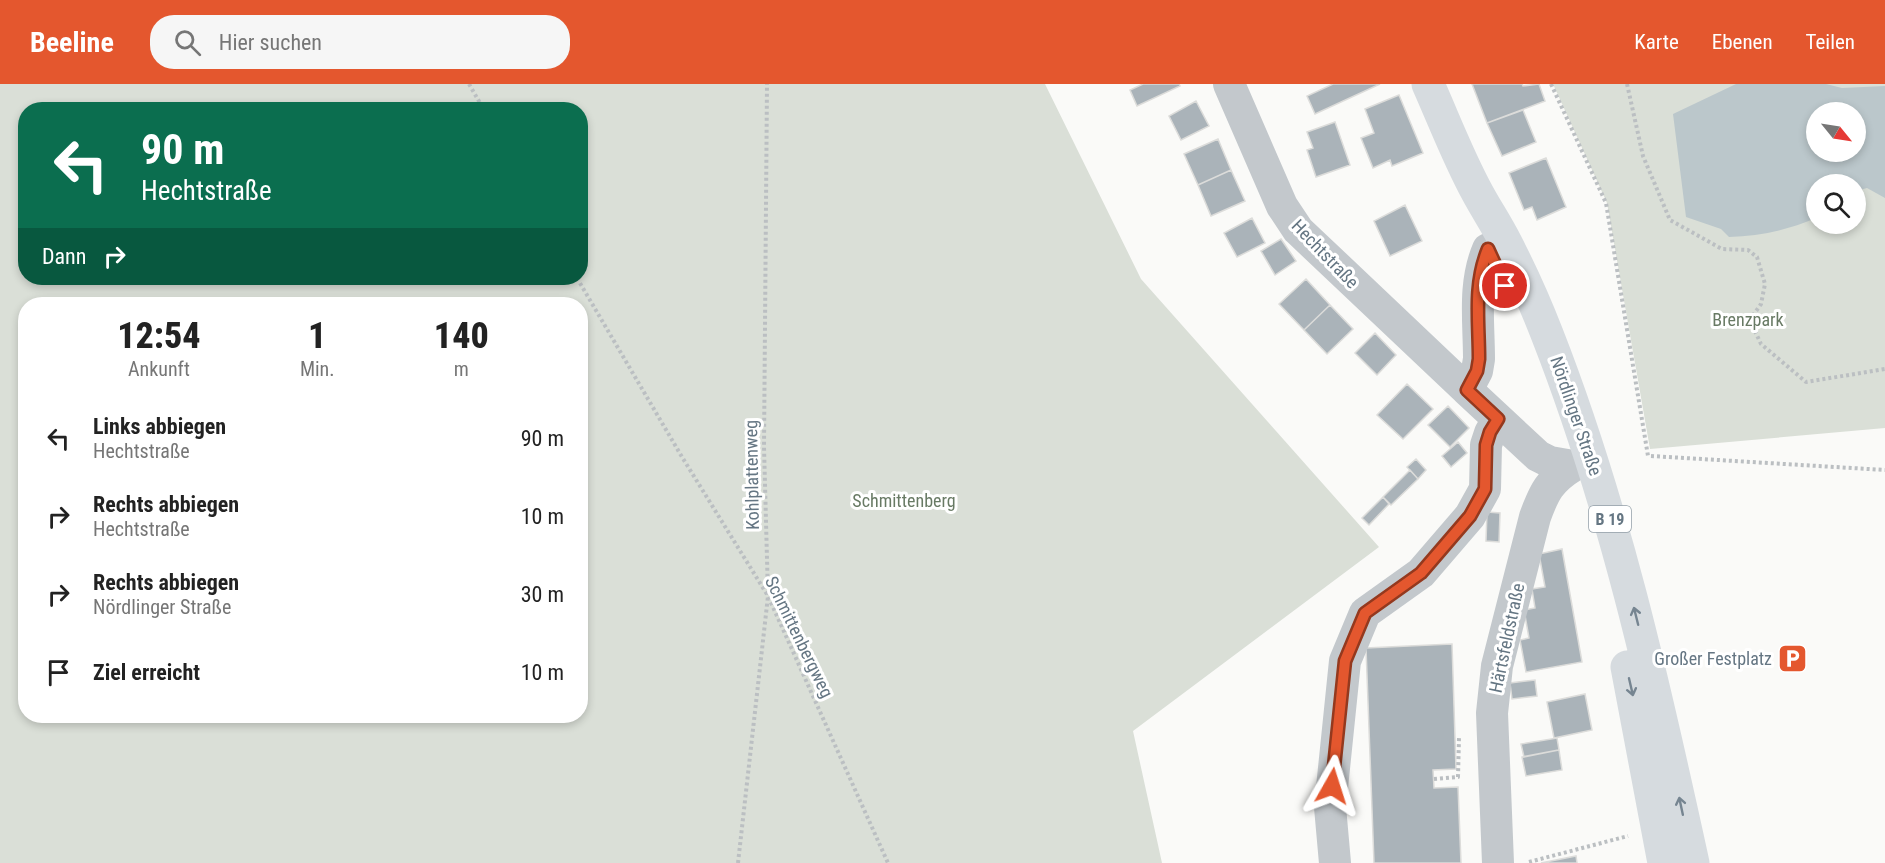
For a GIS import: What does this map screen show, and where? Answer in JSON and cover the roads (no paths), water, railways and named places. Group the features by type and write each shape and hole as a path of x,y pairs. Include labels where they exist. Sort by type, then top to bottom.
{"main road":[{"name":"Nördlinger Straße","path":"1428,84 1476,191 1507,245 1539,316 1593,462 1622,560 1653,681 1693,863"},
{"name":"Nördlinger Straße","path":"1476,191 1480,223 1488,249 1514,305 1573,466 1624,657 1664,863"}],"street":[{"name":"Hechtstraße","path":"1229,84 1282,206 1298,230 1538,456 1550,462 1573,466"},
{"path":"1467,390 1477,371 1479,359 1478,283 1481,266 1488,249"},
{"path":"1335,863 1330,807 1345,661 1365,613 1421,573 1470,516 1485,489 1486,445 1490,432 1498,419"},
{"name":"Härtsfeldstraße","path":"1498,863 1492,713 1497,666 1538,508 1557,476 1573,466"}],"place":[{"name":"Großer Festplatz","path":"1793,659"}],"park label":[{"name":"Brenzpark","path":"1748,320"},
{"name":"Schmittenberg","path":"904,501"}]}
